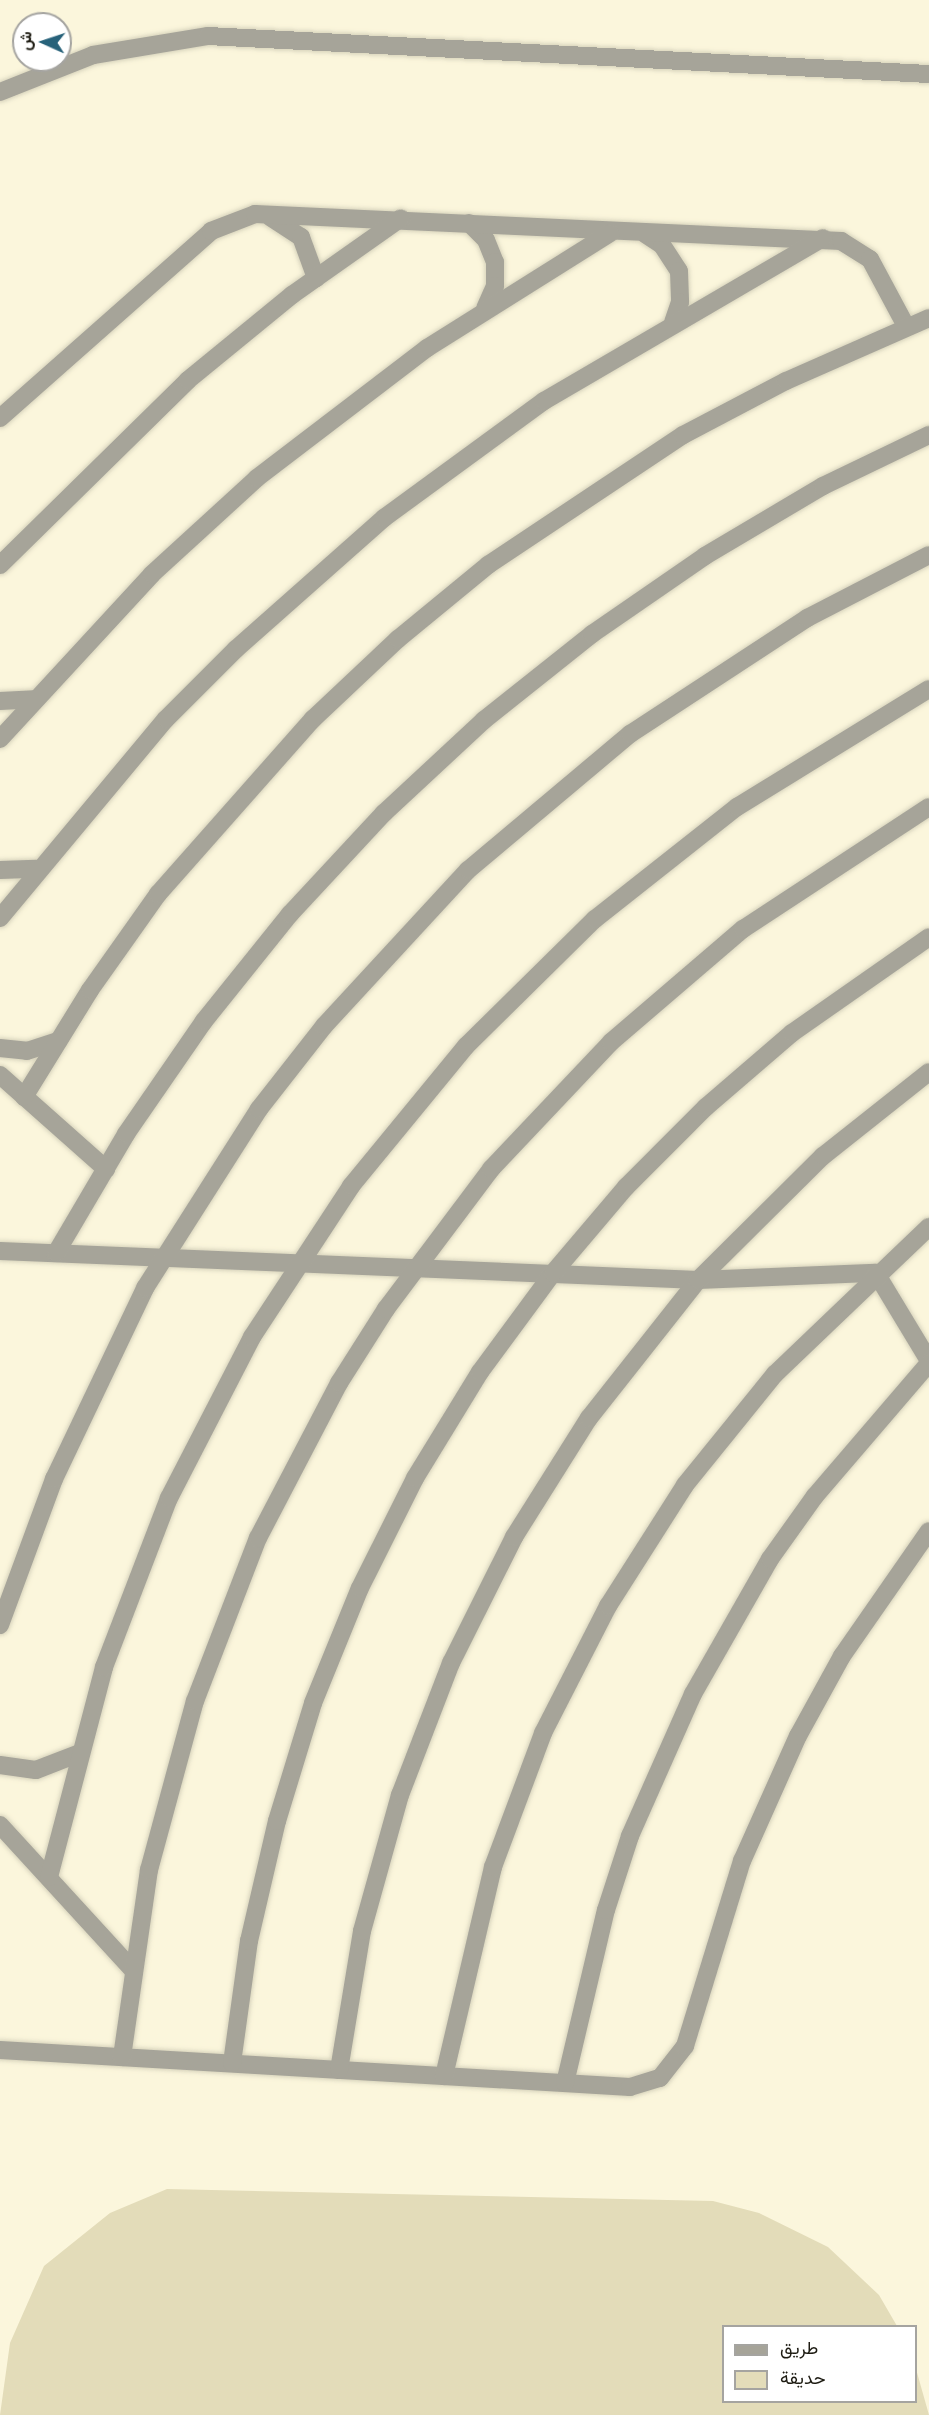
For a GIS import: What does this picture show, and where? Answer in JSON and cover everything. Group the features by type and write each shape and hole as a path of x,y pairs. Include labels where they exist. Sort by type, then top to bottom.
{"street":[{"path":"0,92 93,55 208,36 929,74"},
{"path":"255,214 281,220 301,237 316,278"},
{"path":"0,417 211,231 255,214 401,218 610,233 823,238 841,241 870,259 906,326"},
{"path":"0,565 171,394 316,278 401,218"},
{"path":"470,223 486,240 495,262 495,286 485,308"},
{"path":"0,739 34,699 152,574 257,478 369,390 485,308 610,233"},
{"path":"645,234 662,245 678,271 682,292 673,322"},
{"path":"0,918 36,869 166,719 309,582 462,458 673,322 823,238"},
{"path":"24,1097 58,1041 158,894 233,804 398,639 498,559 683,435 906,326 929,318"},
{"path":"56,1253 106,1169 204,1021 290,914 384,813 484,720 592,634 705,556 823,486 929,435"},
{"path":"0,543 20,543"},
{"path":"0,1625 96,1383 164,1257 260,1109 324,1026 468,870 612,748 717,673 807,618 929,555"},
{"path":"49,1878 77,1754 130,1593 169,1498 246,1347 298,1263 351,1186 459,1054 595,919 737,807 929,689"},
{"path":"0,702 34,699"},
{"path":"122,2057 132,1969 170,1785 225,1619 297,1460 339,1383 415,1267 549,1104 675,984 814,878 929,807"},
{"path":"0,870 36,869"},
{"path":"232,2063 249,1941 277,1821 313,1703 351,1609 415,1478 480,1372 553,1273 626,1187 706,1107 792,1033 929,937"},
{"path":"0,1048 27,1051 58,1041"},
{"path":"339,2070 380,1862 451,1663 550,1477 630,1361 698,1280 823,1156 929,1072"},
{"path":"0,1075 106,1169"},
{"path":"444,2076 493,1867 574,1669 645,1544 692,1476 775,1374 876,1273 928,1230"},
{"path":"0,1251 698,1280 876,1273"},
{"path":"565,2083 613,1889 693,1694 802,1514 863,1435 929,1362 876,1273"},
{"path":"0,2050 565,2083 641,2086 660,2078 681,2056 734,1882 778,1777 842,1656 929,1531"},
{"path":"0,1765 36,1770 77,1754"},
{"path":"0,1825 132,1969"}],"green space":[{"path":"167,2189 713,2201 759,2213 828,2247 879,2295 896,2325 722,2325 722,2403 917,2403 917,2373 929,2415 0,2415 10,2343 44,2266 110,2213"}]}
